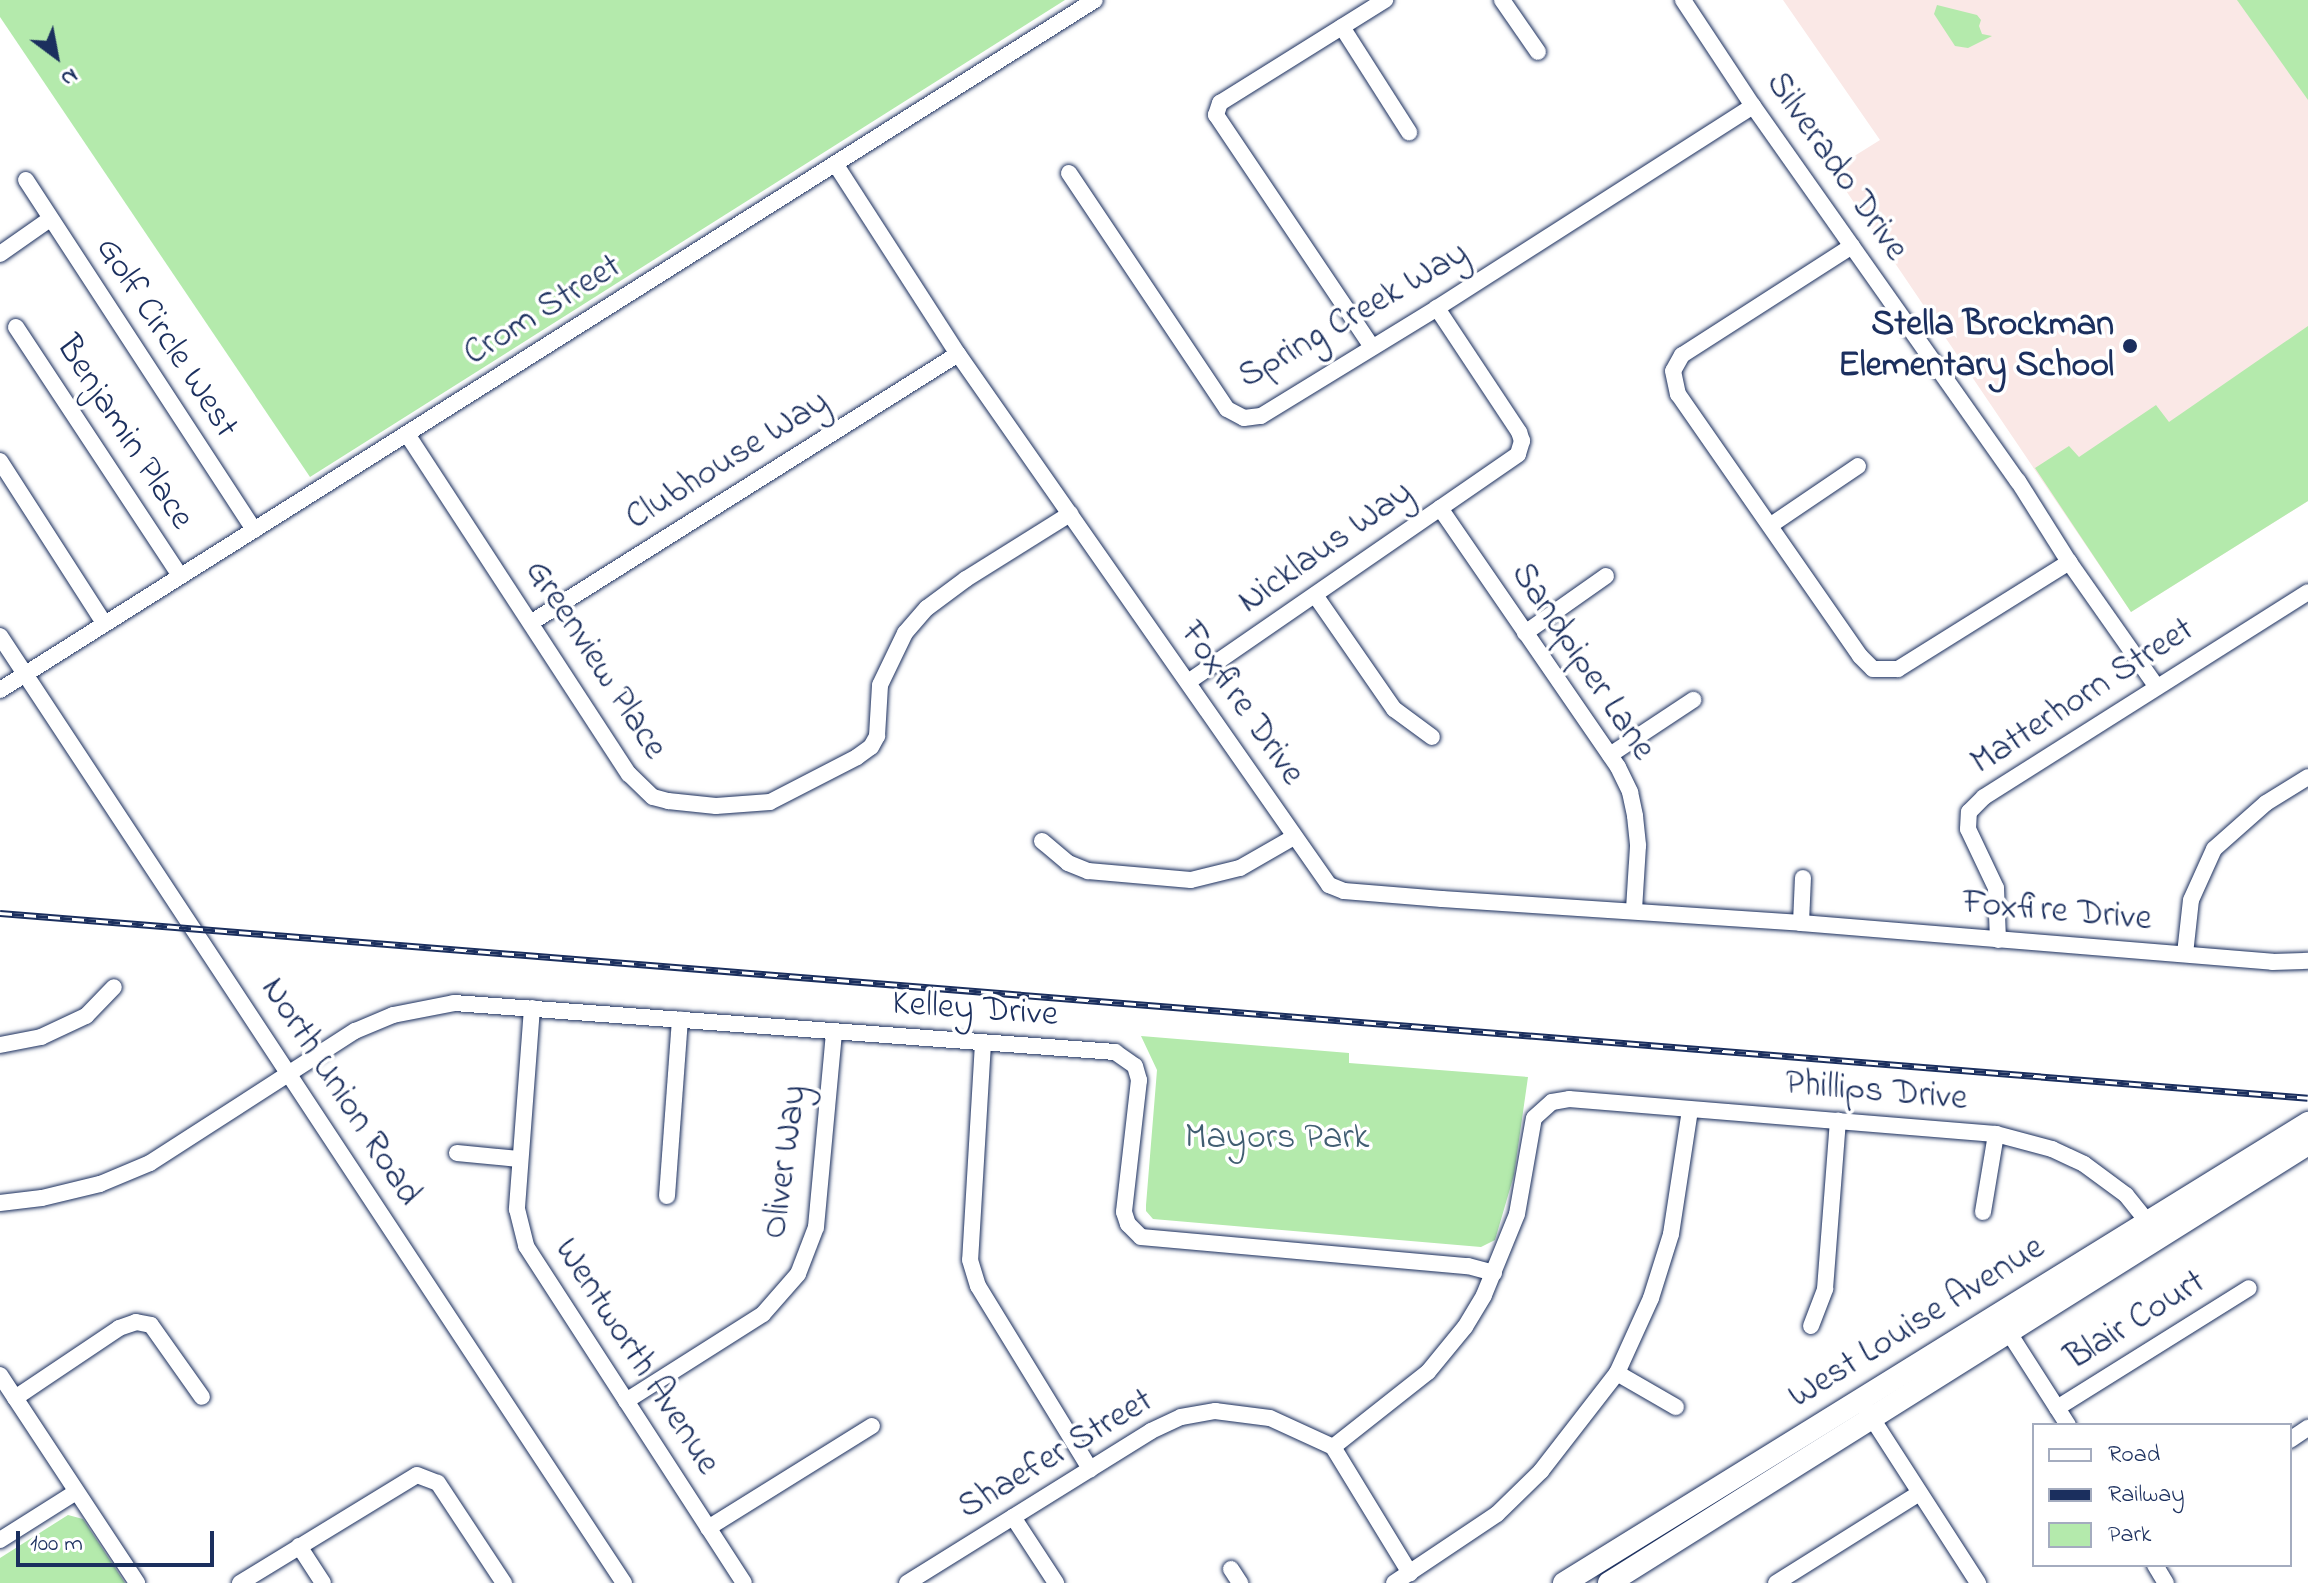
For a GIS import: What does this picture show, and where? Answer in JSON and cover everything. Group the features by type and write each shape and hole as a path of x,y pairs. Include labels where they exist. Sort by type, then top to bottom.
{"main road":[{"name":"West Louise Avenue","path":"1609,1583 2009,1333 2308,1123"},
{"name":"West Louise Avenue","path":"1564,1583 1997,1313 2308,1144"}],"street":[{"name":"Crom Street","path":"0,690 179,574 254,530 1095,0"},
{"path":"1372,347 1219,122 1217,108 1385,0"},
{"path":"1502,0 1538,52"},
{"name":"Silverado Drive","path":"1683,0 1753,106 2018,481 2069,562 2156,686"},
{"path":"1342,27 1409,132"},
{"name":"Spring Creek Way","path":"1069,173 1227,409 1244,418 1261,416 1437,308 1753,106"},
{"name":"Foxfire Drive","path":"836,165 958,354 1321,878 1344,891 1634,910 2272,962 2308,961"},
{"name":"Golf Circle West","path":"26,180 254,530"},
{"path":"0,254 50,219"},
{"path":"1852,246 1682,355 1673,371 1678,394 1873,669 1898,669 2069,562"},
{"name":"Nicklaus Way","path":"1188,682 1518,454 1522,441 1519,432 1437,308"},
{"name":"Benjamin Place","path":"16,327 179,574"},
{"name":"Clubhouse Way","path":"532,622 958,354"},
{"name":"Greenview Place","path":"407,434 629,774 653,797 668,801 747,806 793,793 871,747 877,736 880,692 886,667 905,633 927,608 966,579 1070,514"},
{"path":"0,461 104,623"},
{"path":"1771,525 1858,466"},
{"name":"Sandpiper Lane","path":"1440,508 1610,755 1630,792 1638,846 1634,910"},
{"path":"1525,633 1606,576"},
{"name":"Matterhorn Street","path":"1998,940 1996,888 1968,829 1969,812 1984,797 2308,592"},
{"path":"1315,595 1394,709 1432,737"},
{"name":"North Union Road","path":"0,636 624,1583"},
{"path":"1610,755 1693,700"},
{"path":"2185,954 2191,900 2214,849 2266,803 2308,777"},
{"path":"1042,841 1068,863 1088,871 1191,880 1240,868 1294,837"},
{"path":"1801,923 1803,878"},
{"path":"0,1045 41,1037 86,1016 114,987"},
{"name":"Kelley Drive","path":"0,1203 42,1198 100,1184 150,1163 191,1140 355,1031 393,1015 454,1003 680,1019 834,1034 1115,1052 1135,1066 1139,1080 1124,1212 1128,1224 1141,1237 1468,1266 1494,1273"},
{"name":"Wentworth Avenue","path":"532,1008 517,1209 526,1246 744,1583"},
{"path":"667,1196 680,1019"},
{"name":"Oliver Way","path":"626,1401 763,1314 798,1274 816,1227 834,1034"},
{"path":"983,1043 970,1260 978,1286 1090,1469"},
{"name":"Phillips Drive","path":"1494,1273 1517,1214 1534,1118 1552,1102 1569,1099 1996,1134 2052,1149 2084,1164 2126,1195 2153,1229"},
{"path":"1394,1583 1462,1541 1519,1493 1574,1432 1617,1373 1651,1298 1671,1234 1690,1110"},
{"path":"1811,1326 1825,1289 1838,1121"},
{"path":"1983,1212 1996,1134"},
{"path":"457,1153 519,1159"},
{"path":"1410,1573 1333,1447 1428,1372 1465,1327 1494,1273"},
{"name":"Blair Court","path":"2057,1408 2249,1288"},
{"path":"1997,1313 2067,1423"},
{"path":"15,1398 119,1328 136,1322 151,1325 202,1397"},
{"path":"1617,1373 1676,1407"},
{"path":"0,1375 137,1583"},
{"path":"1859,1399 1978,1583"},
{"name":"Shaefer Street","path":"907,1583 1151,1431 1181,1417 1215,1411 1270,1418 1333,1447"},
{"path":"708,1528 872,1426"},
{"path":"240,1583 405,1479 426,1476 438,1483 504,1583"},
{"path":"0,1540 76,1492"},
{"path":"1776,1583 1918,1494"},
{"path":"1013,1517 1056,1583"},
{"path":"299,1546 323,1583"}],"shaded area":[{"name":"Stella Brockman Elementary School","path":"1783,0 2308,0 2308,501 2131,612 1832,170 1880,140"}],"green space":[{"path":"0,0 1065,0 310,477 0,17"},
{"path":"2237,0 2308,0 2308,100"},
{"path":"1937,5 1977,15 1981,20 1979,26 1982,34 1992,36 1968,48 1955,46 1934,14"},
{"path":"2308,326 2308,501 2131,612 2035,468 2069,446 2079,457 2156,405 2169,422"},
{"name":"Mayors Park","path":"1141,1036 1349,1053 1349,1063 1528,1077 1514,1175 1495,1240 1481,1247 1153,1219 1146,1211 1146,1205 1157,1070"},
{"path":"68,1515 83,1519 125,1583 0,1583 0,1558"}],"railway":[{"path":"0,913 2308,1098"}],"place":[{"name":"Stella Brockman Elementary School","path":"2130,346"}]}
